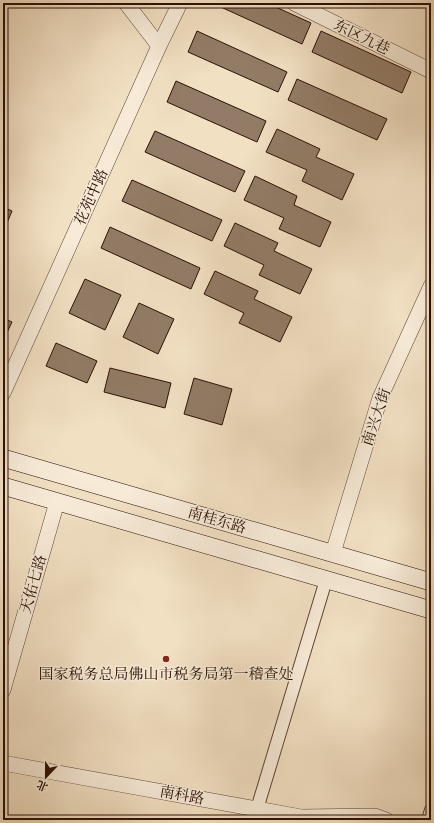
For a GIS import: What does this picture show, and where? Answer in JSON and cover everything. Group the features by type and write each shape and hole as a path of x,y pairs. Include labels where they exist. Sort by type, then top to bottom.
{"main road":[{"name":"南桂东路","path":"3,458 431,582"},
{"name":"南桂东路","path":"3,486 431,610"}],"street":[{"path":"126,3 159,46"},
{"name":"花苑中路","path":"3,393 159,46 180,3"},
{"name":"东区九巷","path":"294,3 431,71"},
{"name":"南兴大街","path":"333,553 380,398 431,286"},
{"name":"天佑七路","path":"3,690 57,502"},
{"path":"257,809 326,580"},
{"name":"南科路","path":"3,763 301,817 375,816 386,820"},
{"path":"428,820 431,810"}],"building":[{"path":"212,3 267,3 311,23 302,44"},
{"path":"197,31 287,72 278,92 188,52"},
{"path":"321,31 411,72 402,93 312,52"},
{"path":"297,79 387,119 377,140 288,100"},
{"path":"176,81 266,121 257,142 167,102"},
{"path":"277,129 320,149 316,157 354,174 342,200 302,181 307,170 266,152"},
{"path":"155,131 245,171 235,192 145,152"},
{"path":"255,176 297,196 294,205 331,222 320,247 279,229 284,218 244,200"},
{"path":"132,180 222,220 212,241 122,201"},
{"path":"3,207 12,211 4,230 3,229"},
{"path":"235,223 278,243 274,251 312,269 300,294 259,275 264,265 224,246"},
{"path":"110,227 200,268 191,289 101,248"},
{"path":"215,271 258,291 254,299 292,317 280,342 239,323 244,313 204,294"},
{"path":"85,279 121,295 105,330 69,313"},
{"path":"139,303 174,319 158,354 123,337"},
{"path":"3,318 12,322 3,341"},
{"path":"56,343 97,361 87,383 46,366"},
{"path":"110,368 171,383 165,408 104,392"},
{"path":"194,378 232,389 222,425 184,414"}],"place":[{"name":"国家税务总局佛山市税务局第一稽查处","path":"166,659"}]}
